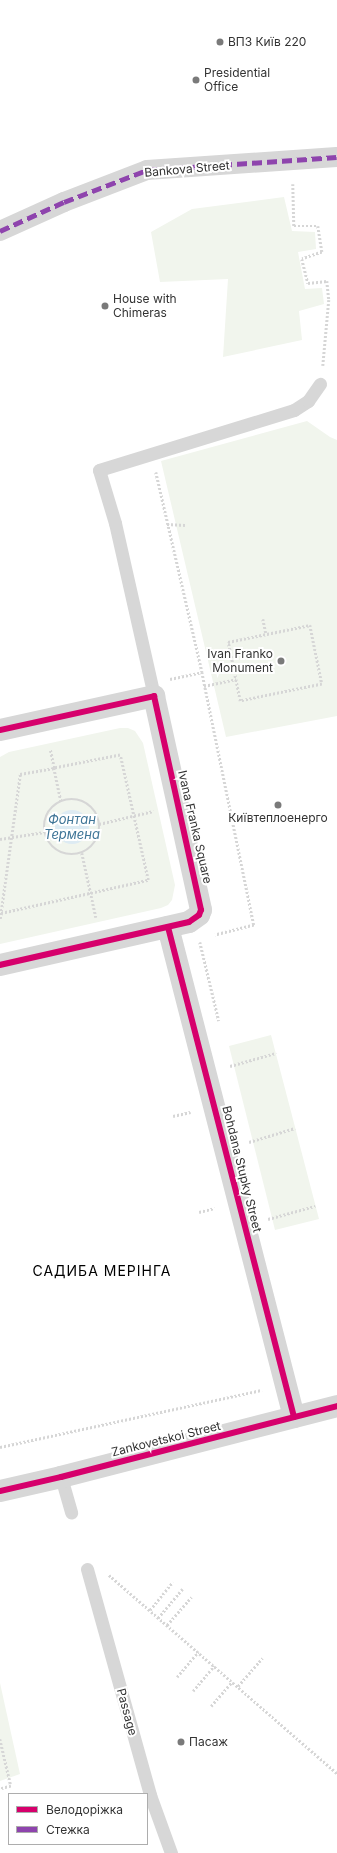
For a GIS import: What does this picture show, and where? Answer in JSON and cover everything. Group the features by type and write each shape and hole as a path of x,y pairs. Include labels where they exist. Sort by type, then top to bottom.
{"street":[{"name":"Bankova Street","path":"0,231 64,202 147,170 337,157"},
{"path":"0,730 154,696"},
{"name":"Ivana Franka Square","path":"0,965 168,927 195,920 199,915 201,904 154,696"},
{"name":"Bohdana Stupky Street","path":"168,927 294,1417"},
{"name":"Zankovetskoi Street","path":"0,1491 61,1477 337,1406"}],"lane":[{"path":"154,696 115,522 99,470 294,410 308,401 320,384"},
{"path":"61,1477 71,1513"},
{"name":"Passage","path":"87,1568 150,1795 171,1853"}],"path":[{"path":"294,192 294,226 318,226 322,252 302,259 308,283 327,280 329,300 327,334 320,384"},
{"path":"152,454 204,686 254,925 212,935"},
{"path":"167,524 185,524"},
{"path":"263,619 266,634"},
{"path":"310,624 322,684 240,701 228,642 266,634 310,624"},
{"path":"204,686 236,679"},
{"path":"50,749 61,801"},
{"path":"0,919 20,774 120,754 148,880 1,913"},
{"path":"78,800 86,803 94,810 99,824 98,838 93,846 82,853 66,855 57,851 49,844 44,832 46,816 51,808 61,801 78,800"},
{"path":"99,824 152,811"},
{"path":"0,840 44,832"},
{"path":"82,853 96,916"},
{"path":"199,939 221,1029"},
{"path":"230,1066 276,1054"},
{"path":"229,1058 232,1073"},
{"path":"173,1116 195,1110"},
{"path":"249,1142 295,1128"},
{"path":"248,1134 251,1150"},
{"path":"268,1219 315,1206"},
{"path":"199,1212 220,1207"},
{"path":"266,1211 270,1227"},
{"path":"0,1447 265,1389"},
{"path":"103,1570 337,1773"},
{"path":"150,1610 173,1582"},
{"path":"158,1618 182,1589"},
{"path":"167,1625 191,1597"},
{"path":"177,1677 198,1652"},
{"path":"238,1686 262,1658"},
{"path":"193,1691 214,1666"},
{"path":"211,1706 232,1682"},
{"path":"0,1739 11,1786 0,1789"}],"shaded area":[{"path":"284,197 292,231 315,232 316,249 298,252 305,289 322,288 324,304 299,311 302,340 223,357 228,279 160,282 151,232 192,209"},
{"path":"307,421 330,437 337,440 337,716 226,737 161,461"},
{"path":"120,728 128,728 135,731 143,743 175,885 172,900 168,905 161,908 0,944 0,757 9,752"},
{"path":"271,1035 319,1219 275,1230 229,1046"},
{"path":"0,1683 20,1774 0,1781"}],"water":[{"name":"Фонтан Термена","path":"69,810 75,810 84,815 88,821 88,833 84,839 75,844 69,844 60,839 55,830 55,824 60,815"}],"marked path":[{"path":"0,231 64,202 147,170 337,157"}],"cycle path":[{"path":"0,730 154,696 201,910 199,915 189,922 0,965"},
{"path":"168,927 294,1417"},
{"path":"0,1491 61,1477 337,1406"}],"place":[{"name":"ВПЗ Київ 220","path":"220,42"},
{"name":"Presidential Office","path":"196,80"},
{"name":"House with Chimeras","path":"105,306"},
{"name":"Ivan Franko Monument","path":"281,661"},
{"name":"Київтеплоенерго","path":"278,805"},
{"name":"Пасаж","path":"181,1742"}],"district":[{"name":"САДИБА МЕРІНГА","path":"102,1271"}]}
